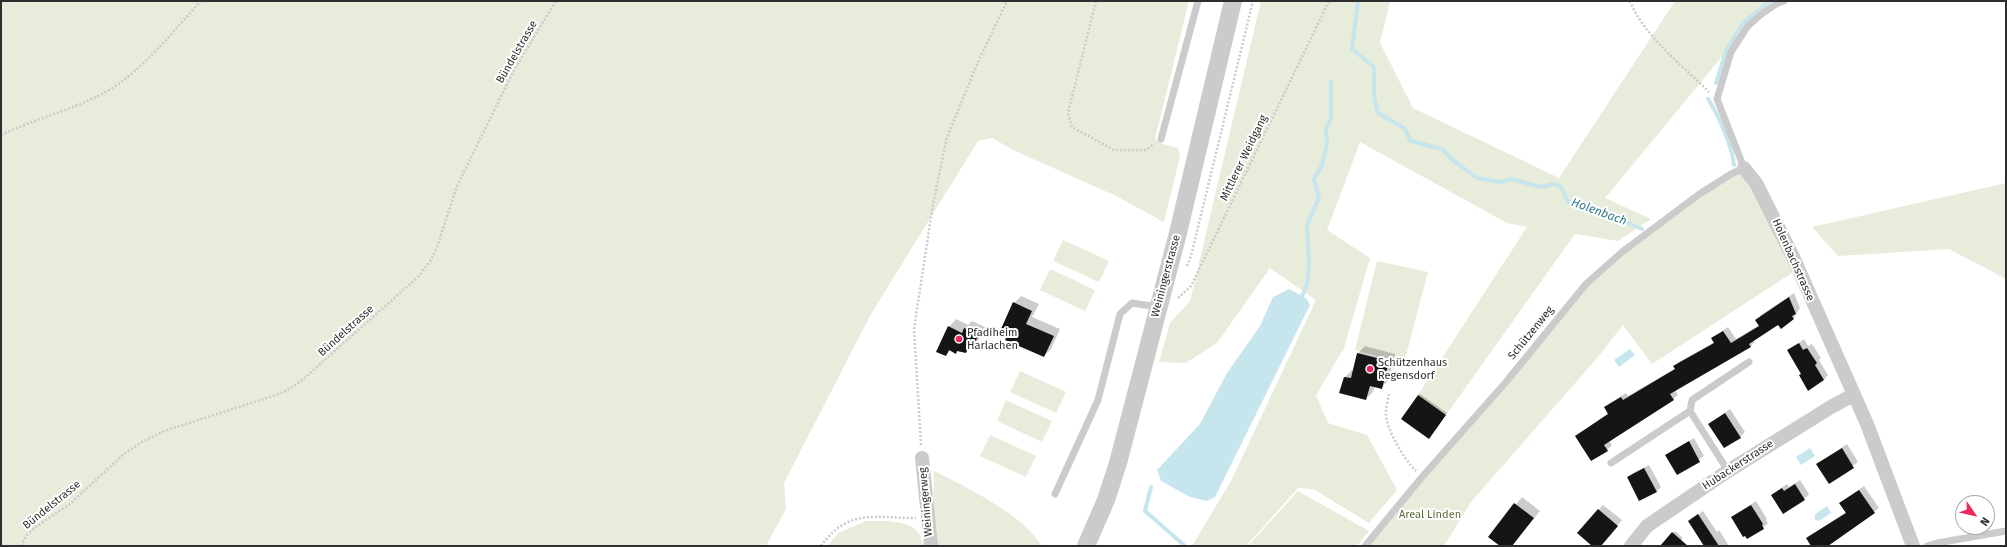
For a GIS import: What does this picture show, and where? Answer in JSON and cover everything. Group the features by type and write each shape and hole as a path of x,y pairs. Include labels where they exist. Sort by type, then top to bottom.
{"street":[{"name":"Weiningerstrasse","path":"1086,546 1106,500 1118,463 1178,233 1233,1"},
{"name":"Holenbachstrasse","path":"1744,168 1756,183 1775,218 1867,424 1913,546"},
{"name":"Hubackerstrasse","path":"1631,546 1648,526 1728,471 1830,407 1853,395"},
{"name":"Weiningerweg","path":"922,458 931,546"}],"lane":[{"path":"1161,139 1198,1"},
{"path":"1717,99 1731,52 1747,27 1759,16 1784,1"},
{"name":"Holenbachstrasse","path":"1717,99 1744,168"},
{"name":"Schützenweg","path":"1365,546 1422,477 1506,382 1581,290 1601,269 1698,195 1731,174 1744,168"},
{"path":"1055,494 1098,400 1120,314 1132,303 1158,307"},
{"path":"1728,471 1690,411 1692,400 1749,362"},
{"path":"1611,464 1690,411"},
{"path":"1927,546 2006,531"}],"path":[{"path":"1,135 80,104 108,91 124,80 201,1"},
{"name":"Bündelstrasse","path":"21,546 26,536 34,528 70,504 125,453 142,442 164,431 286,391 301,381 418,277 431,260 437,247 457,186 504,91 556,1"},
{"path":"922,458 914,329 933,204 947,137 978,62 1007,1"},
{"path":"1096,1 1068,113 1072,127 1114,150 1146,150 1161,139"},
{"path":"1186,270 1191,256 1253,1"},
{"name":"Mittlerer Weidgang","path":"1158,307 1181,296 1191,286 1329,1"},
{"path":"1630,1 1634,12 1655,38 1717,99"},
{"path":"1389,394 1386,414 1389,427 1409,465 1422,477"},
{"path":"821,546 834,531 849,520 872,516 901,518"}],"green space":[{"path":"1,1 1189,1 1155,139 1163,144 1178,148 1180,156 1164,222 1116,196 1013,150 992,138 978,141 871,314 784,483 786,509 766,546 1,546"},
{"path":"1261,1 1390,1 1380,43 1413,108 1559,178 1675,1 1768,1 1605,198 1651,219 1618,241 1575,234 1446,415 1418,395 1527,227 1507,223 1360,142 1327,230 1370,258 1344,348 1316,395 1328,423 1367,435 1397,490 1369,523 1313,489 1298,488 1246,546 1192,546 1232,479 1316,300 1270,268 1217,343 1186,363 1159,362 1170,323 1190,301"},
{"path":"1744,168 1798,269 1652,364 1623,325 1598,357 1471,502 1444,546 1367,546 1601,269 1698,195"},
{"path":"2006,183 2006,279 1949,249 1838,256 1812,227"},
{"path":"1063,240 1109,261 1099,282 1053,261"},
{"path":"1377,261 1428,272 1404,363 1355,350"},
{"path":"1050,269 1095,290 1085,311 1040,290"},
{"path":"1020,371 1066,392 1056,413 1010,392"},
{"path":"1006,400 1052,421 1042,442 997,421"},
{"path":"990,435 1036,456 1026,477 980,456"},
{"path":"934,471 977,493 1009,513 1034,535 1042,546 937,546 933,516"},
{"name":"Areal Linden","path":"1298,491 1369,531 1357,546 1248,546"},
{"path":"866,521 902,523 910,526 916,530 921,537 923,546 828,546 838,533"}],"water":[{"path":"1289,289 1306,298 1310,305 1215,497 1207,501 1190,497 1161,481 1157,470 1200,424 1227,373 1260,326 1273,297"},
{"path":"1630,349 1635,355 1619,367 1614,360"},
{"path":"1810,448 1815,456 1801,465 1796,457"},
{"path":"1827,506 1831,513 1819,521 1815,520 1815,514"}],"building":[{"path":"1789,297 1796,314 1792,316 1794,319 1781,329 1778,325 1749,344 1751,347 1670,394 1674,400 1604,445 1608,451 1591,461 1575,436 1608,414 1604,407 1621,397 1623,400 1675,369 1673,366 1714,343 1711,338 1723,331 1731,343 1759,326 1755,320"},
{"path":"1013,302 1032,311 1026,324 1054,336 1044,357 1005,340 1009,332 1001,329"},
{"name":"Pfadiheim Harlachen","path":"948,326 962,333 964,328 979,334 973,347 970,345 966,353 957,351 956,354 949,350 946,356 936,352"},
{"path":"1799,343 1803,350 1807,348 1817,363 1815,365 1824,380 1808,391 1799,375 1801,374 1787,350"},
{"name":"Schützenhaus Regensdorf","path":"1357,353 1389,361 1382,389 1370,386 1366,400 1339,393 1344,377 1351,378"},
{"name":"Schützenhaus Regensdorf","path":"1418,395 1446,415 1429,439 1401,419"},
{"path":"1725,413 1741,438 1724,448 1708,424"},
{"path":"1689,441 1700,462 1677,475 1665,455"},
{"path":"1842,448 1854,468 1829,484 1816,464"},
{"path":"1644,468 1657,492 1639,501 1627,477"},
{"path":"1795,484 1805,500 1783,514 1771,495 1782,488 1784,491"},
{"path":"1859,490 1875,513 1828,546 1811,546 1806,538 1846,513 1839,503"},
{"path":"1514,503 1534,518 1512,546 1500,546 1488,537"},
{"path":"1751,505 1763,524 1764,529 1747,539 1745,536 1743,537 1731,517"},
{"path":"1598,509 1618,526 1601,546 1592,546 1577,533"},
{"path":"1698,514 1719,546 1704,546 1688,521"},
{"path":"1672,532 1688,546 1660,546"}],"waterway":[{"name":"Holenbach","path":"1358,1 1352,49 1374,67 1374,97 1378,113 1404,128 1411,141 1442,149 1454,161 1477,178 1500,182 1511,179 1541,187 1554,184 1561,187 1568,202 1583,205 1597,213 1608,214 1642,229"},
{"path":"1716,83 1726,51 1742,24 1770,1"},
{"path":"1302,296 1307,284 1309,264 1307,225 1319,198 1314,179 1322,165 1327,144 1326,129 1331,118 1331,82"},
{"path":"1708,99 1724,131 1731,149 1734,165"},
{"path":"1151,487 1145,511 1185,546"}],"place":[{"name":"Pfadiheim Harlachen","path":"959,339"},
{"name":"Schützenhaus Regensdorf","path":"1370,369"}]}
